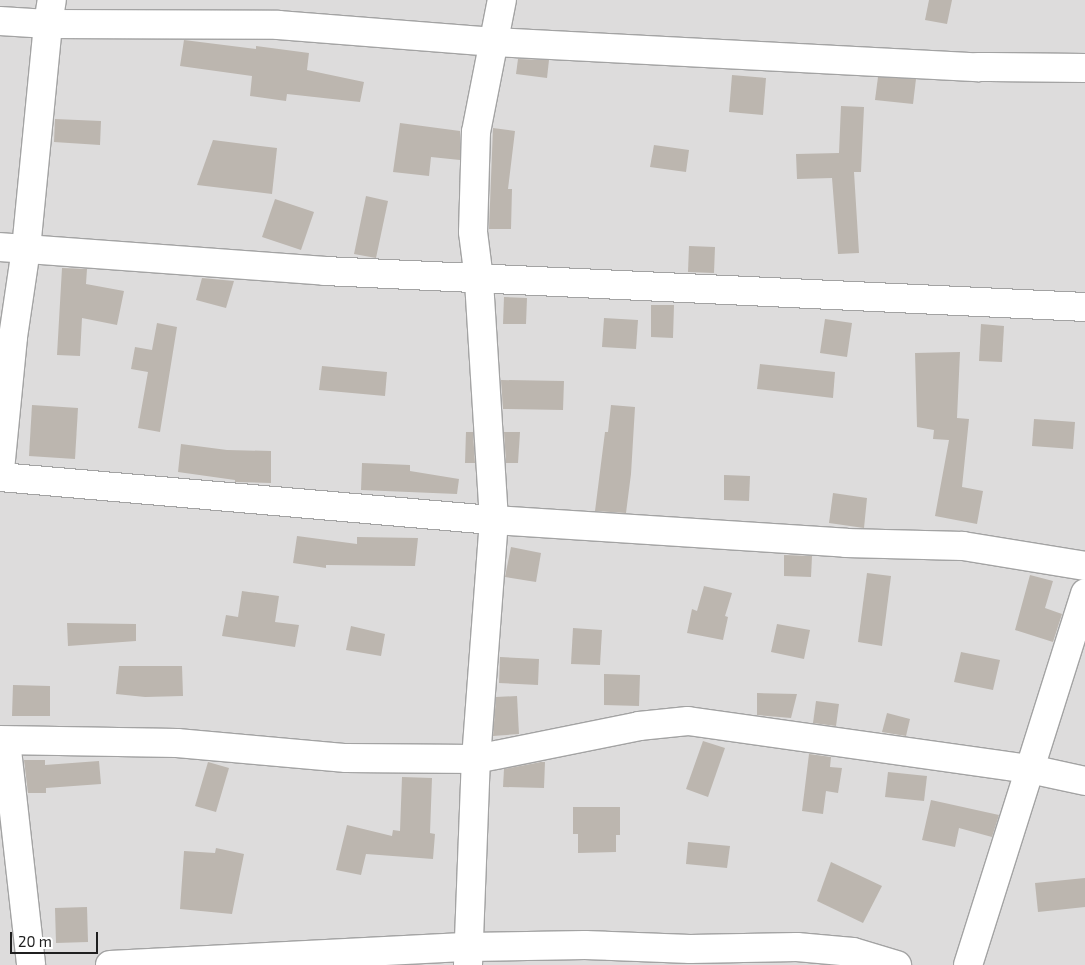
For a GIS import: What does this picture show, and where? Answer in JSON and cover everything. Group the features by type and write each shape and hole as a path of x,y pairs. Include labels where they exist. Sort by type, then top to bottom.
{"street":[{"path":"468,956 476,759 494,520 479,279 473,232 476,132 502,0"},
{"path":"0,470 14,337 13,248 50,12"},
{"path":"0,21 50,12 278,25 494,42 978,67 1085,68"},
{"path":"13,248 325,271 1085,307"},
{"path":"0,477 494,520 846,543 963,546 1085,566"},
{"path":"968,965 1085,593"},
{"path":"31,965 3,740 177,743 346,758 476,759 639,726 688,721 1030,769 1085,781"},
{"path":"110,965 468,956 585,945 690,950 797,947 853,952 897,965"}],"shaded area":[{"path":"0,0 1085,0 1085,965 0,965"}],"building":[{"path":"929,0 952,0 947,24 925,20"},
{"path":"184,40 256,49 256,46 309,53 307,70 364,82 360,102 287,94 286,101 250,96 252,76 180,66"},
{"path":"518,59 549,60 547,78 516,74"},
{"path":"732,75 766,78 763,115 729,112"},
{"path":"878,77 916,79 913,104 875,100"},
{"path":"841,106 864,107 861,172 854,172 859,253 838,254 832,178 797,179 796,154 839,153"},
{"path":"55,119 101,121 100,145 54,142"},
{"path":"400,123 460,131 460,160 431,157 429,176 393,172"},
{"path":"493,128 515,131 508,189 512,189 511,229 489,229"},
{"path":"213,140 277,148 272,194 197,185"},
{"path":"654,145 689,150 686,172 650,167"},
{"path":"366,196 388,201 376,258 354,254"},
{"path":"275,199 314,212 301,250 262,237"},
{"path":"689,246 715,247 714,273 688,272"},
{"path":"62,268 87,269 86,284 124,291 117,325 82,318 80,356 57,355"},
{"path":"202,278 234,281 226,308 196,300"},
{"path":"504,297 527,298 526,324 503,324"},
{"path":"651,305 674,305 673,338 651,337"},
{"path":"604,318 638,320 636,349 602,347"},
{"path":"825,319 852,323 847,357 820,353"},
{"path":"157,323 177,327 160,432 138,428 148,372 131,369 135,347 152,350"},
{"path":"981,324 1004,326 1002,362 979,361"},
{"path":"960,352 957,418 969,419 962,487 983,491 977,524 935,516 949,440 933,439 934,430 917,427 915,353"},
{"path":"760,364 835,372 833,398 757,389"},
{"path":"322,366 387,372 385,396 319,390"},
{"path":"501,380 564,381 563,410 503,409"},
{"path":"32,405 78,408 75,459 29,456"},
{"path":"611,405 635,407 631,474 626,513 595,511 605,432 608,432"},
{"path":"1034,419 1075,422 1073,449 1032,446"},
{"path":"466,432 473,432 475,463 465,463"},
{"path":"504,432 520,432 518,463 506,463"},
{"path":"181,444 227,450 271,451 271,483 235,482 235,480 178,472"},
{"path":"362,463 410,465 410,471 459,479 457,494 361,490"},
{"path":"724,475 750,476 749,501 724,500"},
{"path":"833,493 867,498 864,528 829,523"},
{"path":"297,536 357,544 357,537 418,538 415,566 326,565 326,568 293,563"},
{"path":"511,547 541,553 536,582 505,577"},
{"path":"784,555 812,556 811,577 784,576"},
{"path":"867,573 891,576 882,646 858,642"},
{"path":"1030,575 1053,581 1045,608 1062,614 1053,642 1015,630"},
{"path":"704,586 732,593 725,616 728,617 723,640 687,633 692,609 697,611"},
{"path":"242,591 279,596 275,622 299,625 295,647 222,636 226,615 238,617"},
{"path":"67,623 136,624 136,641 68,646"},
{"path":"777,624 810,630 804,659 771,652"},
{"path":"351,626 385,634 381,656 346,650"},
{"path":"573,628 602,630 600,665 571,664"},
{"path":"961,652 1000,660 993,690 954,682"},
{"path":"500,657 539,659 538,685 499,683"},
{"path":"119,666 182,666 183,696 145,697 116,694"},
{"path":"604,674 640,675 639,706 604,705"},
{"path":"13,685 50,686 50,716 12,716"},
{"path":"757,693 797,694 791,718 757,715"},
{"path":"517,696 519,734 493,736 496,697"},
{"path":"816,701 839,704 836,726 813,723"},
{"path":"887,713 910,719 906,736 882,732"},
{"path":"703,741 725,748 708,797 686,789"},
{"path":"809,754 831,757 830,767 842,768 838,793 826,791 823,814 802,811"},
{"path":"24,760 45,760 45,765 99,761 101,784 46,788 46,793 28,793"},
{"path":"208,762 229,768 216,812 195,806"},
{"path":"545,762 544,788 503,787 504,769"},
{"path":"888,772 927,776 924,801 885,797"},
{"path":"402,777 432,778 430,833 435,834 433,859 366,854 361,875 336,870 347,825 392,836 393,830 400,831"},
{"path":"931,800 999,815 992,837 959,828 955,847 922,840"},
{"path":"573,807 620,807 620,835 616,835 616,852 578,853 578,834 573,834"},
{"path":"688,842 730,846 727,868 686,864"},
{"path":"216,848 244,854 232,914 180,909 184,851 215,853"},
{"path":"831,862 882,886 863,923 817,901"},
{"path":"1085,878 1085,907 1038,912 1035,883"},
{"path":"87,907 88,942 56,943 55,908"}]}
